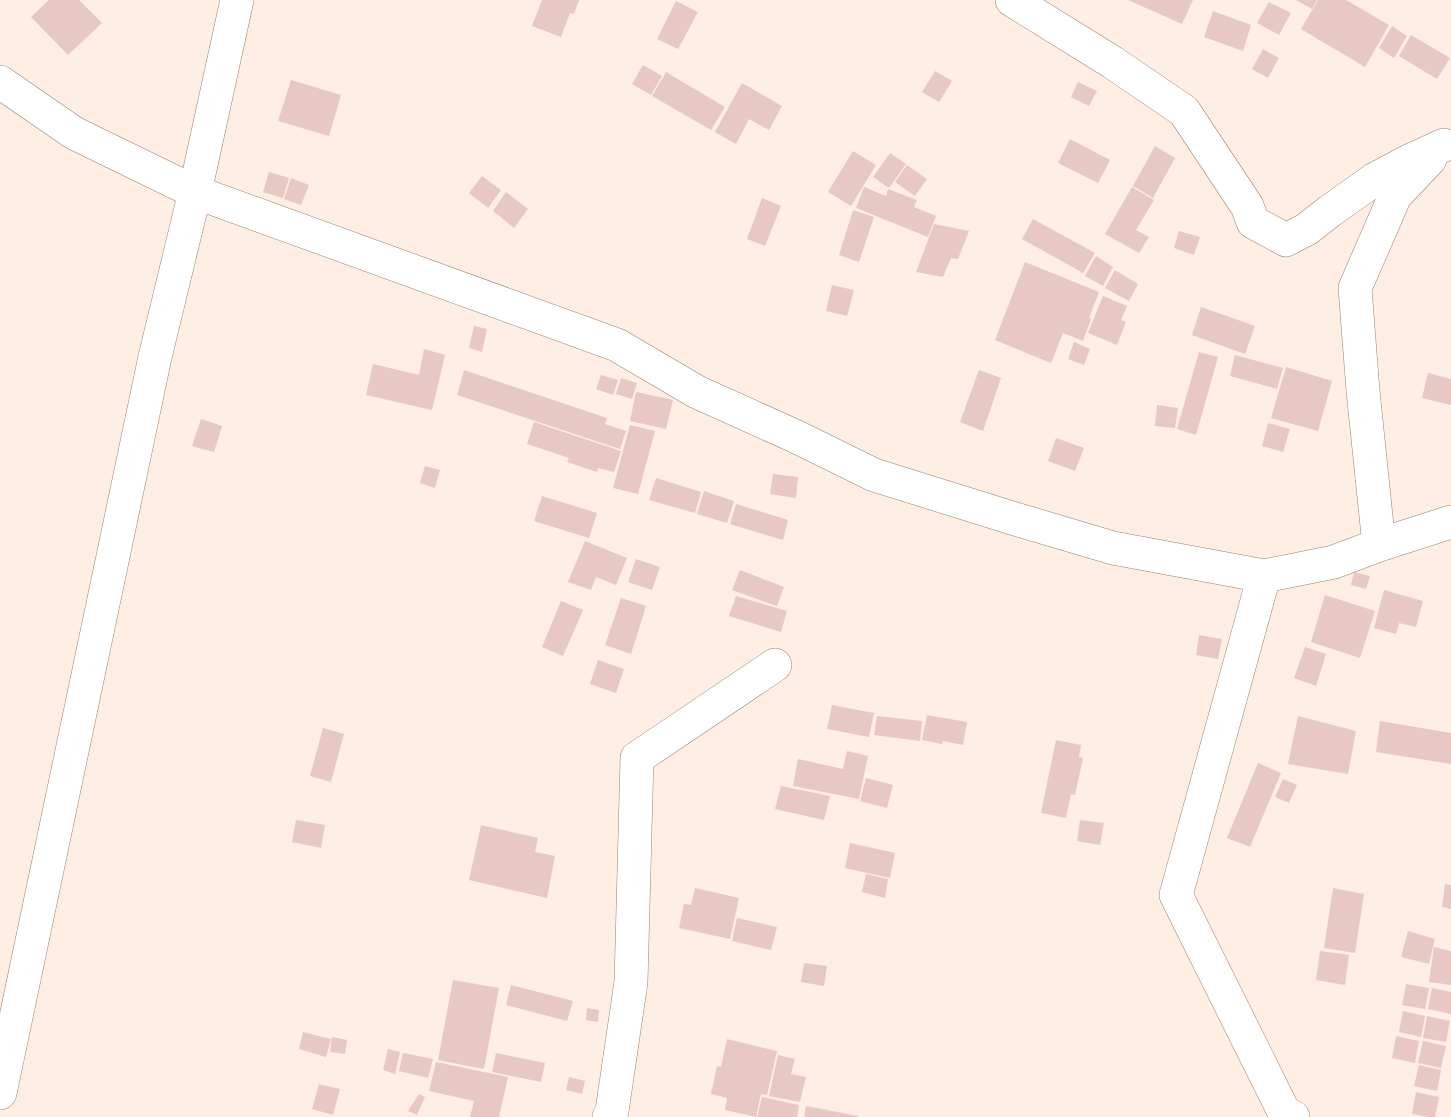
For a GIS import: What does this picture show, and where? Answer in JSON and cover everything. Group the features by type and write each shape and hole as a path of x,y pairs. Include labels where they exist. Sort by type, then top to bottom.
{"street":[{"path":"0,1093 153,369 237,0"},
{"path":"1012,0 1112,62 1184,111 1247,206 1253,222 1286,240 1308,229 1375,179 1448,140"},
{"path":"0,82 74,133 195,192 617,345 697,392 874,475 1012,518 1113,548 1264,576 1334,562 1451,522"},
{"path":"1379,545 1355,288 1395,196 1448,140"},
{"path":"1264,576 1176,895 1284,1112 1293,1117"},
{"path":"609,1117 612,1111 631,982 637,758 775,665"}],"building":[{"path":"49,0 79,0 102,23 68,55 31,17"},
{"path":"542,0 579,0 574,14 570,13 561,37 532,26"},
{"path":"1128,0 1193,0 1182,24"},
{"path":"1296,0 1317,0 1312,9"},
{"path":"1318,0 1346,0 1389,25 1365,67 1301,29"},
{"path":"676,1 698,12 678,49 657,39"},
{"path":"1269,2 1291,13 1279,35 1257,23"},
{"path":"1213,11 1251,25 1243,51 1204,37"},
{"path":"1392,26 1407,36 1394,58 1379,48"},
{"path":"1411,35 1450,58 1437,79 1399,56"},
{"path":"1263,49 1279,58 1268,78 1252,69"},
{"path":"643,65 662,76 651,95 632,84"},
{"path":"935,71 952,81 939,102 922,92"},
{"path":"666,72 725,107 711,130 652,96"},
{"path":"291,80 341,95 329,136 278,121"},
{"path":"1078,82 1097,91 1089,106 1071,97"},
{"path":"742,83 782,106 769,130 749,119 736,144 715,132"},
{"path":"1070,139 1110,160 1098,183 1058,163"},
{"path":"1155,146 1175,158 1153,198 1133,186"},
{"path":"853,151 876,165 851,206 828,192"},
{"path":"890,153 906,164 889,188 873,177"},
{"path":"907,165 927,179 915,196 895,182"},
{"path":"269,172 289,178 283,198 263,192"},
{"path":"482,176 501,190 488,208 469,193"},
{"path":"291,178 309,185 301,205 284,199"},
{"path":"864,187 886,196 888,189 917,200 914,207 936,216 928,237 856,208"},
{"path":"1132,187 1154,200 1136,230 1149,237 1139,253 1105,234"},
{"path":"506,192 528,209 514,228 493,211"},
{"path":"762,198 781,206 765,246 747,239"},
{"path":"853,210 874,217 859,262 839,255"},
{"path":"1033,219 1095,253 1083,273 1022,239"},
{"path":"934,224 969,231 958,259 951,258 943,277 916,272"},
{"path":"1179,231 1200,237 1194,255 1174,248"},
{"path":"1096,256 1113,267 1103,286 1085,276"},
{"path":"1025,262 1099,292 1083,341 1063,333 1051,363 995,340"},
{"path":"1115,270 1138,284 1129,301 1105,288"},
{"path":"832,285 854,290 847,316 826,311"},
{"path":"1103,296 1127,306 1121,320 1126,322 1117,345 1088,333"},
{"path":"1201,307 1255,326 1245,354 1192,335"},
{"path":"474,326 487,329 482,352 469,348"},
{"path":"1074,342 1090,349 1084,365 1068,359"},
{"path":"424,349 445,355 432,410 366,395 373,364 419,375"},
{"path":"1199,352 1218,357 1196,435 1177,429"},
{"path":"1235,355 1283,368 1277,389 1230,376"},
{"path":"1286,367 1332,381 1318,431 1271,418"},
{"path":"464,370 607,418 605,424 626,431 620,449 457,395"},
{"path":"979,370 1001,378 983,431 960,422"},
{"path":"1428,373 1451,379 1451,405 1422,398"},
{"path":"601,375 618,380 613,395 596,389"},
{"path":"621,378 637,383 632,399 616,394"},
{"path":"636,392 673,400 666,429 630,421"},
{"path":"1157,405 1178,408 1175,428 1155,426"},
{"path":"201,419 222,426 214,452 192,446"},
{"path":"534,422 621,451 614,472 598,468 597,472 567,462 569,458 527,444"},
{"path":"1268,423 1290,429 1283,452 1262,446"},
{"path":"630,425 655,431 638,494 613,488"},
{"path":"1056,438 1084,448 1075,471 1048,461"},
{"path":"425,466 440,470 435,488 420,483"},
{"path":"773,474 798,477 796,498 770,494"},
{"path":"656,478 701,492 695,513 649,500"},
{"path":"704,491 734,501 727,523 697,514"},
{"path":"542,496 597,513 589,538 534,521"},
{"path":"736,504 788,520 783,540 730,524"},
{"path":"585,541 627,558 616,585 596,577 591,590 568,582"},
{"path":"636,559 660,567 652,590 628,582"},
{"path":"740,570 784,587 777,606 732,590"},
{"path":"1354,572 1370,576 1366,589 1351,585"},
{"path":"1384,590 1423,601 1416,627 1399,623 1396,634 1374,628"},
{"path":"1325,595 1375,611 1360,658 1311,642"},
{"path":"736,596 787,611 781,632 729,616"},
{"path":"621,598 646,606 631,654 605,645"},
{"path":"561,601 583,610 563,656 542,647"},
{"path":"1199,635 1222,639 1218,659 1196,655"},
{"path":"1305,647 1326,654 1316,686 1294,678"},
{"path":"598,660 624,669 616,693 590,684"},
{"path":"832,705 874,713 869,737 827,729"},
{"path":"927,715 967,722 963,745 922,740"},
{"path":"877,716 922,721 920,741 874,735"},
{"path":"1298,716 1356,731 1348,774 1288,764"},
{"path":"1380,721 1451,733 1451,764 1376,752"},
{"path":"323,728 344,734 331,782 310,776"},
{"path":"1056,740 1081,745 1079,757 1083,758 1075,795 1071,794 1066,818 1041,813"},
{"path":"847,751 868,756 859,799 793,786 798,759 843,769"},
{"path":"1258,763 1281,773 1250,847 1227,838"},
{"path":"866,778 893,785 887,808 860,801"},
{"path":"1283,779 1297,785 1289,803 1275,797"},
{"path":"781,786 830,796 824,820 775,809"},
{"path":"296,820 325,825 321,848 292,842"},
{"path":"1080,820 1104,823 1100,845 1077,841"},
{"path":"481,825 538,838 535,852 555,856 547,898 469,880"},
{"path":"850,843 895,853 890,878 845,868"},
{"path":"866,874 888,879 885,898 862,892"},
{"path":"1445,884 1451,885 1451,909 1442,907"},
{"path":"695,888 739,898 730,939 679,928 684,904 691,905"},
{"path":"1333,888 1364,894 1355,953 1324,948"},
{"path":"737,918 777,927 771,950 732,941"},
{"path":"1408,931 1435,939 1429,964 1401,957"},
{"path":"1434,947 1451,951 1451,985 1429,982"},
{"path":"1320,951 1349,955 1345,985 1316,980"},
{"path":"804,963 827,966 824,986 801,982"},
{"path":"453,980 499,988 484,1069 438,1060"},
{"path":"1406,984 1429,988 1425,1009 1402,1005"},
{"path":"511,985 573,1001 567,1021 506,1005"},
{"path":"1432,988 1451,992 1451,1014 1428,1009"},
{"path":"587,1008 599,1010 598,1022 586,1020"},
{"path":"1403,1011 1425,1016 1421,1037 1399,1032"},
{"path":"1427,1016 1450,1021 1446,1042 1423,1038"},
{"path":"303,1032 331,1039 326,1057 299,1049"},
{"path":"1396,1036 1419,1041 1415,1063 1392,1058"},
{"path":"332,1037 347,1040 345,1054 330,1052"},
{"path":"727,1039 777,1051 767,1095 761,1094 756,1117 725,1110 727,1098 711,1094 717,1066 721,1067"},
{"path":"1423,1041 1446,1046 1441,1068 1418,1063"},
{"path":"388,1049 400,1052 395,1074 383,1070"},
{"path":"403,1053 433,1059 428,1078 399,1071"},
{"path":"496,1053 545,1063 541,1082 492,1072"},
{"path":"778,1055 795,1059 791,1074 806,1077 800,1102 769,1096"},
{"path":"436,1062 508,1077 499,1117 470,1117 474,1101 429,1091"},
{"path":"1419,1065 1441,1070 1437,1091 1414,1086"},
{"path":"569,1077 585,1081 582,1094 566,1090"},
{"path":"319,1084 340,1089 333,1115 312,1109"},
{"path":"1416,1092 1439,1097 1435,1117 1412,1114"},
{"path":"419,1094 425,1097 417,1115 408,1111"},
{"path":"762,1097 799,1105 797,1117 757,1117"},
{"path":"806,1106 858,1116 858,1117 804,1117"}]}
